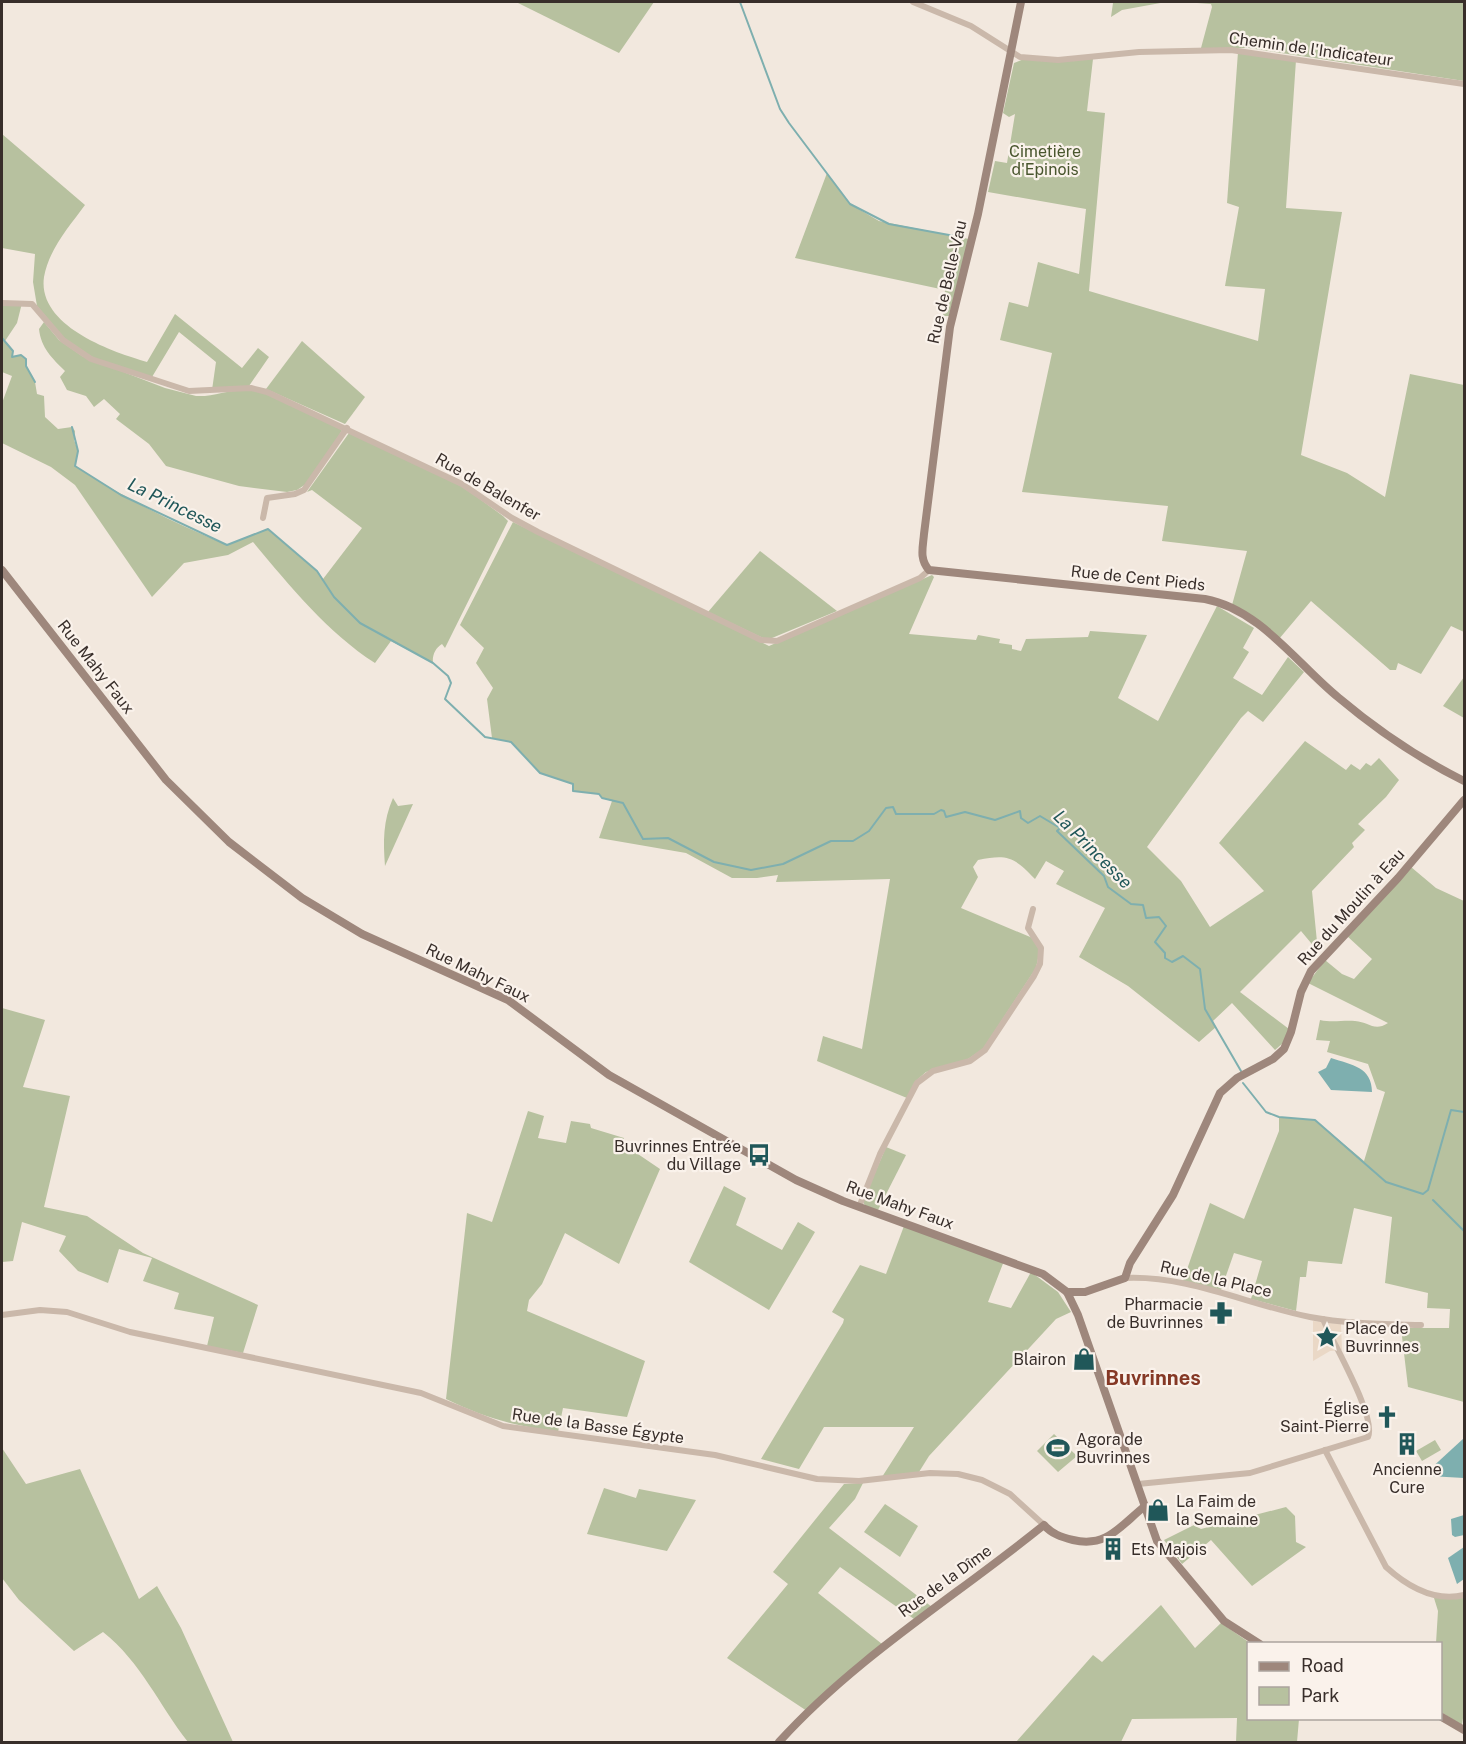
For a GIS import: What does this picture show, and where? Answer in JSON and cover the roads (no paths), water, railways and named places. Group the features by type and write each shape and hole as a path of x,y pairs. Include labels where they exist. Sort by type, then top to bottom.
{"street":[{"name":"Chemin de l'Indicateur","path":"913,2 971,26 1020,57 1058,60 1157,51 1248,51 1464,84"},
{"name":"Rue de Belle-Vau","path":"929,570 923,562 924,534 950,327 978,214 1021,2"},
{"name":"Rue de Balenfer","path":"2,303 32,304 63,340 99,363 189,391 260,389 462,484 512,518 538,532 761,640 777,641 920,578 929,570"},
{"path":"263,518 267,498 302,492 347,428"},
{"name":"Rue Mahy Faux","path":"2,570 166,780 207,822 272,877 356,931 508,1000 584,1058 654,1101 796,1180 859,1207 1030,1268 1054,1280 1067,1292"},
{"name":"Rue de Cent Pieds","path":"929,570 1221,603 1261,628 1364,718 1412,751 1464,781"},
{"name":"Rue du Moulin à Eau","path":"1125,1278 1130,1263 1173,1195 1220,1093 1237,1078 1273,1059 1284,1049 1291,1032 1301,992 1311,971 1398,878 1464,800"},
{"path":"859,1207 880,1154 917,1083 933,1071 963,1064 978,1057 995,1039 1028,986 1041,955 1039,941 1028,928 1033,909"},
{"name":"Rue de la Place","path":"1067,1292 1085,1292 1125,1278 1139,1278 1184,1284 1323,1319 1421,1326"},
{"path":"1067,1292 1157,1541 1224,1621 1257,1642"},
{"name":"Rue de la Basse Égypte","path":"2,1315 40,1310 67,1312 130,1332 420,1393 503,1426 715,1455 817,1479 859,1481 930,1473 958,1474 982,1480 1010,1494 1044,1525"},
{"path":"1138,1484 1250,1473 1362,1440 1370,1434 1360,1395 1323,1319"},
{"path":"1325,1450 1386,1567 1402,1580 1432,1595 1464,1595"},
{"path":"1044,1525 1062,1537 1096,1543 1110,1536 1145,1506"},
{"name":"Rue de la Dîme","path":"779,1743 831,1691 880,1649 1044,1525"},
{"path":"1442,1717 1464,1730"}],"water":[{"path":"1331,1058 1353,1065 1365,1072 1369,1077 1372,1092 1331,1090 1318,1072 1326,1068"},
{"path":"1464,1438 1464,1478 1429,1476 1427,1472"},
{"path":"1464,1515 1464,1535 1455,1537 1452,1535 1451,1519"},
{"path":"1464,1547 1464,1579 1457,1584 1448,1558"}],"waterway":[{"path":"740,2 780,109 850,204 889,224 960,237"},
{"name":"La Princesse","path":"2,338 13,351 12,357 21,355 26,359 26,366 35,382"},
{"name":"La Princesse","path":"72,427 78,451 75,466 121,495 227,545 268,529 317,571 334,597 360,623 433,663 448,676 451,683 445,699 485,737 511,742 540,773 573,784 573,791 599,794 602,798 623,803 643,839 668,838 714,862 751,870 783,864 831,841 853,841 869,831 886,808 893,807 896,814 934,814 941,810 944,811 946,817 965,812 995,820 1020,811 1021,818 1028,823 1040,816 1060,828 1057,831 1104,876 1108,887 1131,904 1143,905 1146,918 1159,917 1166,926 1155,942 1165,953 1165,958 1172,962 1183,956 1200,969 1205,1009 1241,1071"},
{"name":"La Princesse","path":"1243,1083 1266,1112 1279,1117 1315,1120 1386,1182 1423,1194 1428,1190 1451,1110 1464,1112"},
{"path":"1433,1200 1464,1231"}],"place":[{"name":"Buvrinnes Entrée du Village","path":"759,1155"},
{"name":"Pharmacie de Buvrinnes","path":"1221,1313"},
{"name":"Place de Buvrinnes","path":"1327,1337"},
{"name":"Blairon","path":"1084,1359"},
{"name":"Église Saint-Pierre","path":"1387,1417"},
{"name":"Ancienne Cure","path":"1407,1444"},
{"name":"Agora de Buvrinnes","path":"1058,1448"},
{"name":"La Faim de la Semaine","path":"1158,1510"},
{"name":"Ets Majois","path":"1113,1549"}],"district":[{"name":"Buvrinnes","path":"1153,1378"}],"park label":[{"name":"Cimetière d'Epinois","path":"1045,160"}]}
